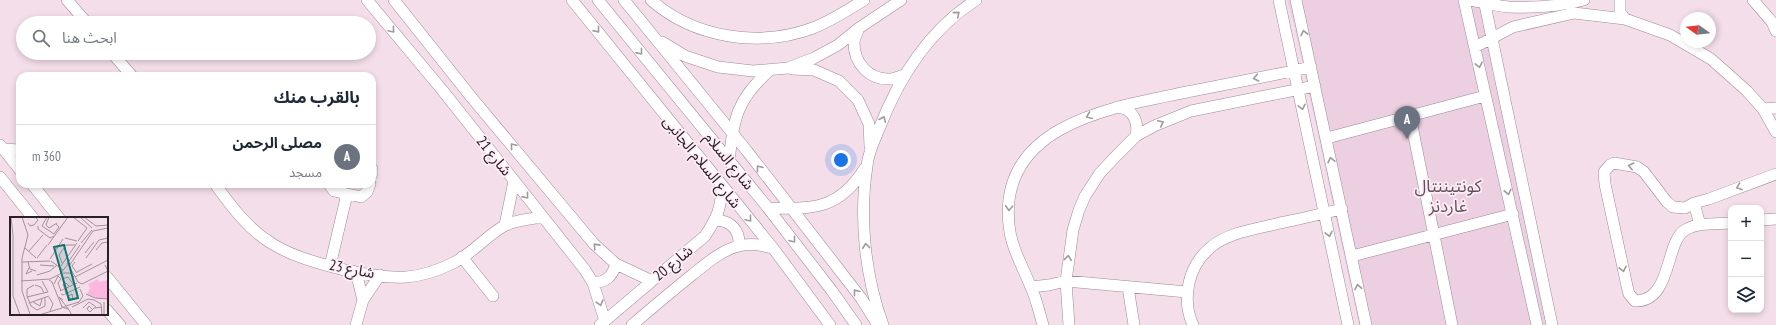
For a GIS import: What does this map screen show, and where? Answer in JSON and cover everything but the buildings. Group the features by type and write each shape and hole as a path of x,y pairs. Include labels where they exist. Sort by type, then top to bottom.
{"street":[{"path":"67,0 81,16"},
{"name":"شارع 21","path":"367,0 418,61 585,270 593,283 602,323"},
{"name":"شارع 21","path":"394,0 594,244 616,264 652,281"},
{"name":"شارع السلام الجانبى","path":"572,0 773,248 830,325"},
{"name":"شارع السلام","path":"598,0 768,208 856,325"},
{"name":"شارع السلام","path":"624,0 732,133 861,298 878,325"},
{"path":"651,0 681,20 714,33 748,38 782,36 813,28 841,14 864,0"},
{"path":"788,68 814,58 838,45 859,28 901,0"},
{"path":"883,325 872,288 867,257 864,219 867,165 871,151 892,99 905,75 928,41 958,12 976,0"},
{"path":"1279,0 1348,325"},
{"path":"1296,0 1327,138 1366,325"},
{"path":"1464,0 1537,325"},
{"path":"1469,0 1484,1 1502,6 1573,8 1625,19 1670,35 1711,59 1730,74 1763,109 1776,132"},
{"path":"1475,47 1502,31 1573,8 1584,0"},
{"path":"1620,0 1620,12 1625,19"},
{"path":"1753,0 1772,22 1776,30"},
{"path":"1484,1 1552,325"},
{"path":"859,28 854,42 856,57 863,69 876,78 891,79 905,75"},
{"path":"655,38 685,56 718,67 753,71 788,68 814,70 839,81 858,100 869,124 871,151"},
{"path":"418,61 433,49"},
{"path":"117,60 126,72"},
{"path":"1043,325 1031,286 1012,242 1009,225 1010,201 1017,172 1025,159 1038,145 1053,134 1078,120 1116,107 1311,67"},
{"path":"729,162 732,133 736,115 744,98 756,82 770,70"},
{"path":"1068,325 1066,281 1073,230 1079,210 1085,196 1100,174 1136,136 1154,126 1191,111 1315,86"},
{"path":"1327,138 1486,96"},
{"path":"1116,107 1123,107 1131,112 1136,119 1138,128 1136,136"},
{"path":"1763,109 1776,108"},
{"path":"1410,116 1452,325"},
{"path":"2,147 16,149"},
{"path":"2,147 16,165"},
{"path":"1728,223 1700,224 1680,234 1676,240 1665,276 1652,294 1641,301 1635,301 1632,298 1627,286 1605,184 1604,172 1606,168 1614,163 1637,167 1644,172 1667,202 1673,207 1685,208 1694,202 1709,199 1776,174"},
{"path":"768,208 790,209 821,206 835,200 858,180 867,165"},
{"path":"0,177 32,217"},
{"path":"505,226 514,181"},
{"name":"شارع 20","path":"602,323 704,236 716,220 721,205 722,186"},
{"name":"شارع 23","path":"218,188 250,227 271,244 299,256 330,266 380,275 405,277 430,272 453,263 505,226 543,217"},
{"path":"332,188 334,191 362,197 368,188"},
{"path":"42,189 58,217"},
{"path":"330,266 347,194"},
{"path":"1694,202 1700,224"},
{"path":"1191,324 1187,292 1191,275 1199,259 1212,246 1245,232 1342,209"},
{"path":"1352,256 1513,214"},
{"path":"1764,220 1776,219"},
{"path":"716,220 729,223 734,227 737,233 739,246"},
{"name":"شارع 20","path":"632,325 714,258 726,251 739,246 756,245 773,248"},
{"path":"462,257 493,296"},
{"path":"593,283 608,279 614,272 616,264"},
{"path":"353,271 360,285 363,300"},
{"path":"356,325 363,300 380,275"},
{"path":"108,278 146,325"},
{"path":"1031,286 1049,286 1066,281 1187,292"},
{"path":"1128,287 1134,325"},
{"path":"108,311 116,323"}],"shaded area":[{"path":"1287,0 1479,0 1550,325 1359,325 1295,29"}],"place":[{"name":"مصلى الرحمن","path":"1407,139"}],"district":[{"name":"كونتيننتال غاردنز","path":"1448,196"}]}
